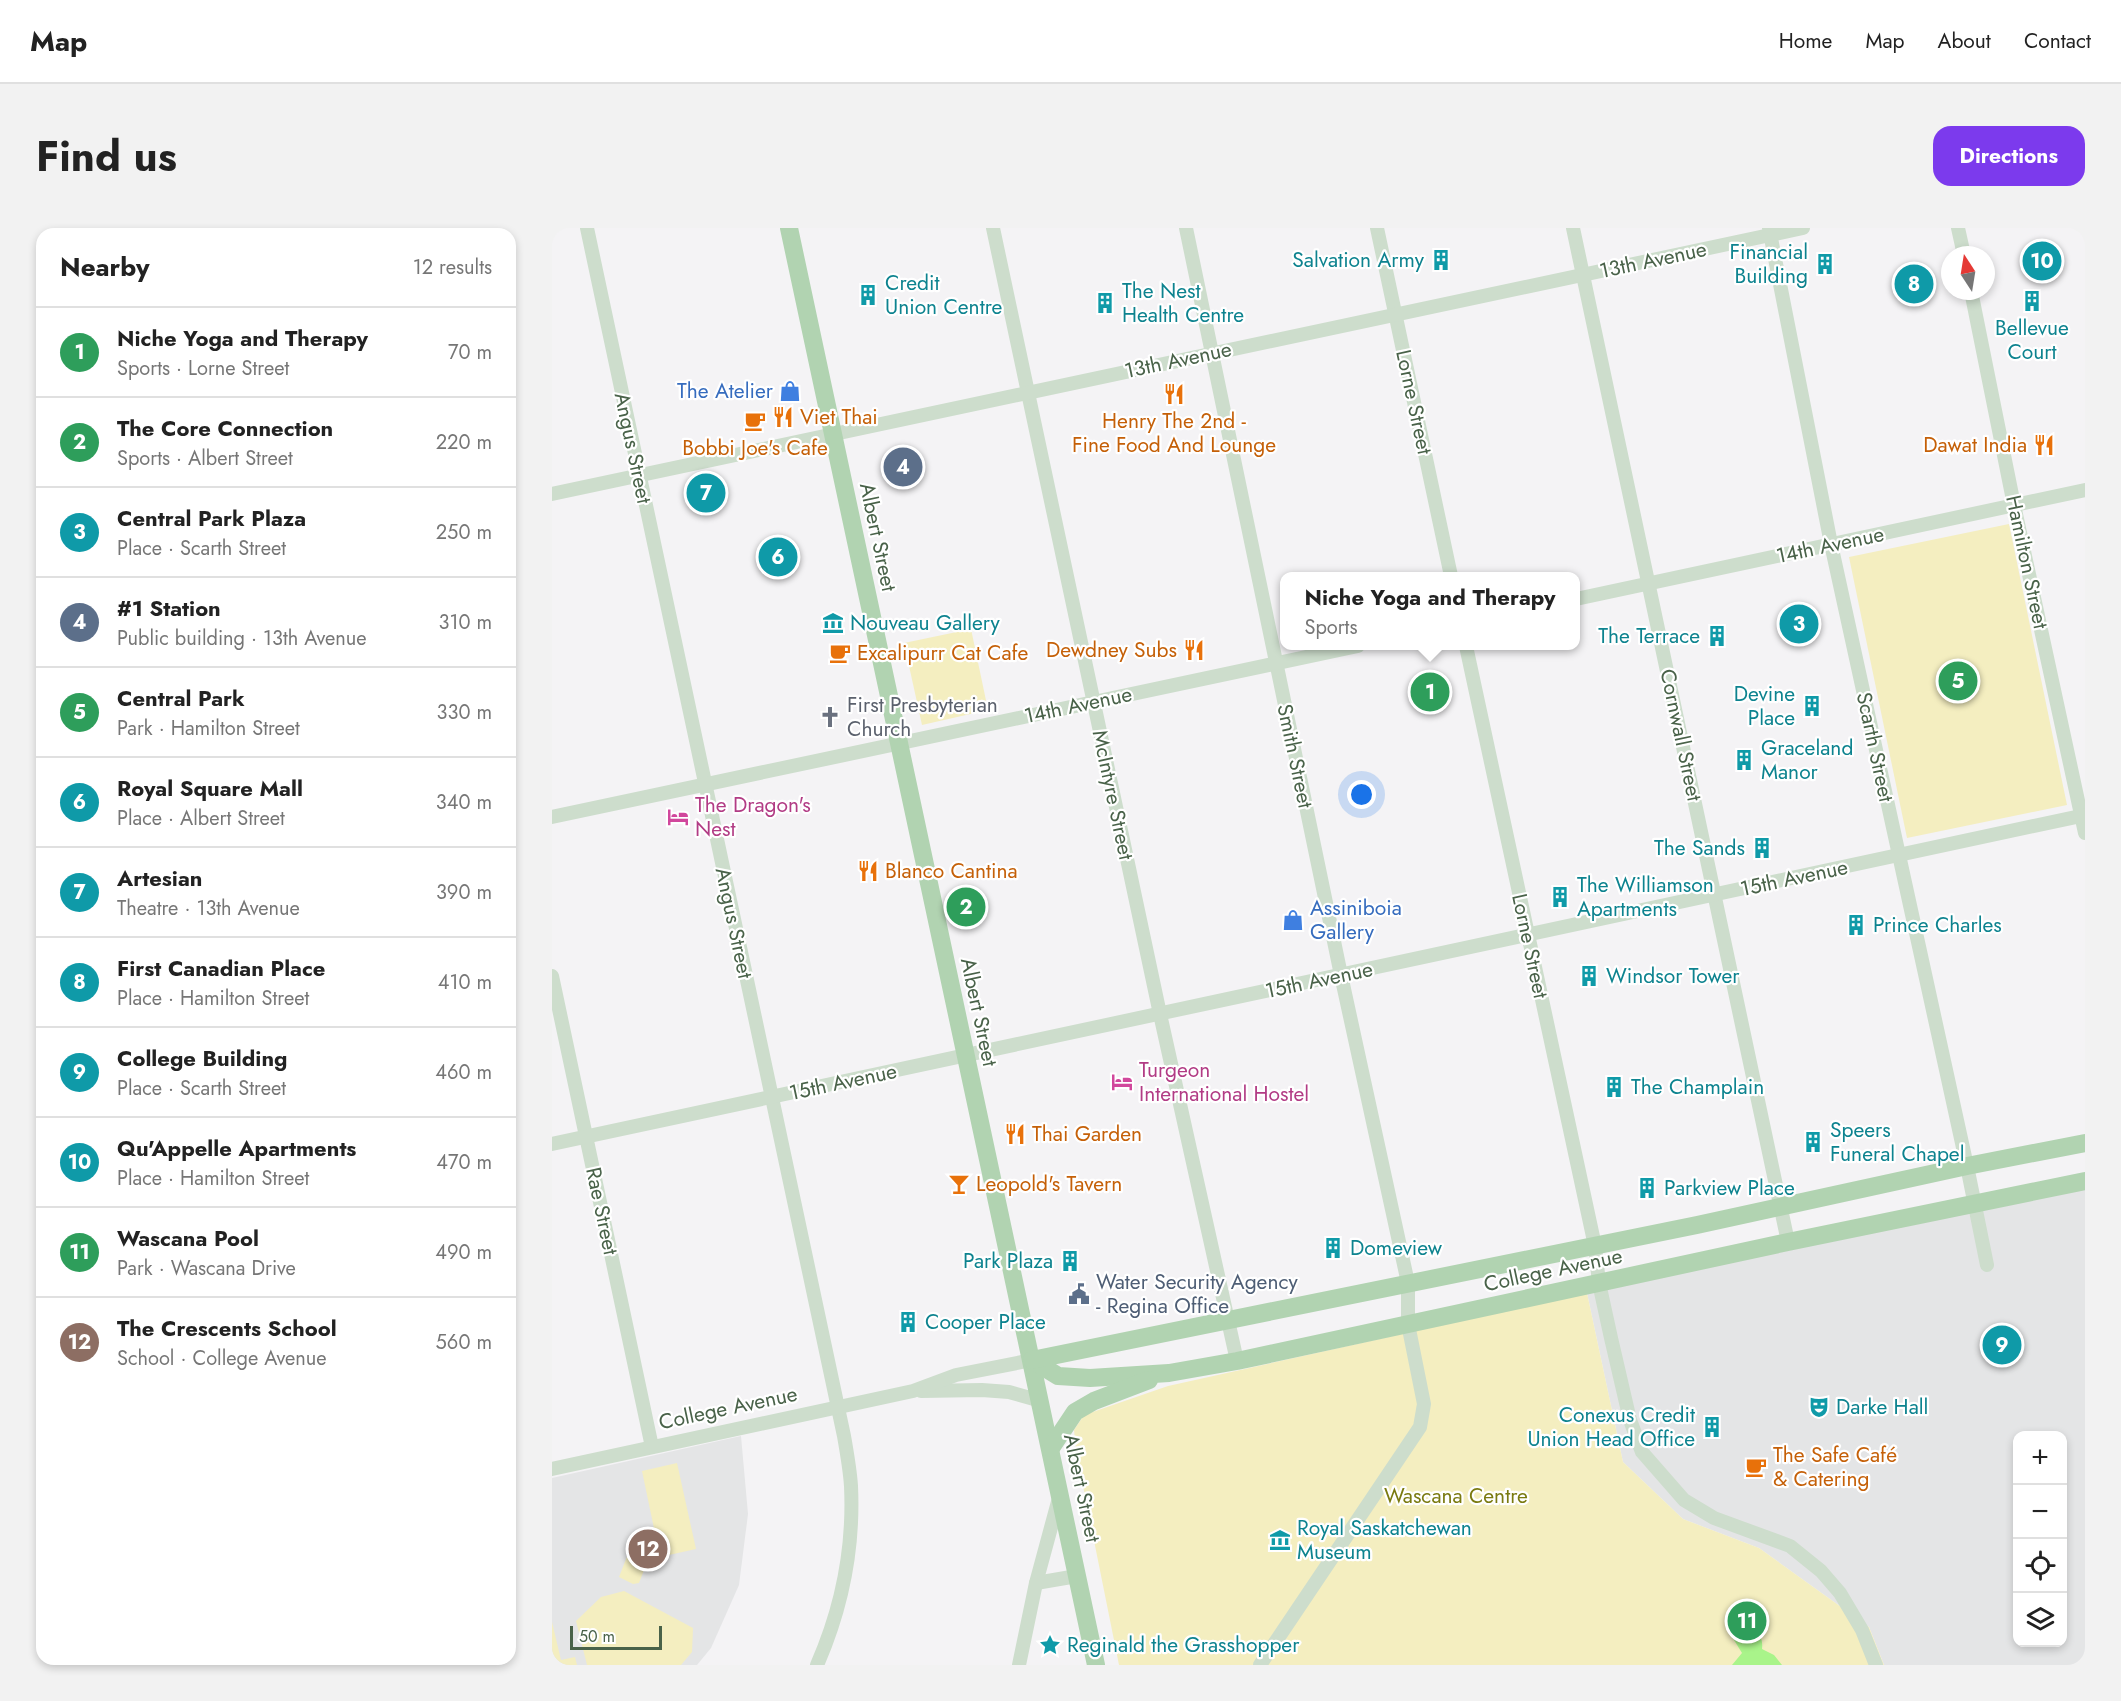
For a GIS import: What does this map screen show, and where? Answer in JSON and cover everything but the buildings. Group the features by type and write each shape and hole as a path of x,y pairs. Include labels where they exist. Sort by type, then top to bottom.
{"main road":[{"name":"Albert Street","path":"789,228 1096,1665"},
{"name":"College Avenue","path":"1032,1360 1595,1246 2085,1143"},
{"name":"College Avenue","path":"1032,1360 1058,1376 1089,1378 1169,1372 1238,1361 1788,1242 2085,1181"},
{"path":"1051,1448 1075,1412 1094,1401 1169,1372"}],"street":[{"name":"Angus Street","path":"587,228 844,1436 851,1485 849,1560 835,1618 817,1665"},
{"name":"McIntyre Street","path":"993,228 1160,1014 1238,1361"},
{"name":"Smith Street","path":"1186,228 1341,975 1408,1283 1408,1324 1424,1404 1420,1427 1260,1665"},
{"name":"Lorne Street","path":"1377,228 1450,572"},
{"name":"Cornwall Street","path":"1573,228 1788,1242"},
{"name":"13th Avenue","path":"552,494 1583,275 1770,232 1803,228"},
{"path":"1958,228 1962,246"},
{"name":"Scarth Street","path":"1770,232 1831,544 1967,1166 1986,1265"},
{"name":"Hamilton Street","path":"1973,300 2014,505 2083,816 2085,834"},
{"name":"14th Avenue","path":"1580,598 2085,490"},
{"name":"14th Avenue","path":"552,817 1335,650"},
{"name":"Lorne Street","path":"1467,650 1595,1246 1599,1283 1630,1420 1642,1452 1684,1500 1714,1518 1790,1546 1821,1571 1840,1593 1862,1630 1876,1665"},
{"name":"15th Avenue","path":"552,1144 2083,816"},
{"name":"Rae Street","path":"552,975 652,1447"},
{"name":"College Avenue","path":"552,1468 913,1391 956,1375 1032,1360"},
{"name":"College Avenue","path":"913,1391 1009,1392 1041,1401"},
{"path":"1019,1665 1036,1583 1060,1495"},
{"path":"1036,1583 1077,1576"}],"shaded area":[{"path":"2085,1188 2085,1665 1884,1665 1869,1627 1759,1548 1683,1519 1623,1462 1587,1293"},
{"path":"741,1436 748,1514 739,1585 711,1648 697,1665 552,1665 552,1478"},
{"path":"1743,1632 1760,1637 1762,1649 1774,1655 1782,1665 1732,1665 1742,1653 1734,1640"}],"green space":[{"path":"2009,524 2067,805 1907,838 1849,557"},
{"path":"971,629 988,710 922,725 904,643"},
{"name":"Wascana Centre","path":"1587,1293 1623,1462 1683,1519 1759,1548 1869,1627 1884,1665 1119,1665 1076,1451 1074,1430 1084,1415 1168,1386"},
{"path":"677,1463 696,1549 660,1557 642,1471"},
{"path":"628,1554 644,1560 646,1565 639,1583 633,1584 619,1577"},
{"path":"624,1591 693,1628 692,1652 681,1665 587,1665 576,1621 601,1597"},
{"path":"552,1622 561,1660 575,1657 577,1665 552,1665"}],"place":[{"name":"Salvation Army","path":"1441,260"},
{"name":"Qu'Appelle Apartments","path":"2042,261"},
{"name":"Financial Building","path":"1825,264"},
{"name":"First Canadian Place","path":"1914,284"},
{"name":"Credit Union Centre","path":"868,295"},
{"name":"Bellevue Court","path":"2032,301"},
{"name":"The Nest Health Centre","path":"1105,303"},
{"name":"The Atelier","path":"790,391"},
{"name":"Henry The 2nd - Fine Food And Lounge","path":"1174,394"},
{"name":"Viet Thai","path":"783,417"},
{"name":"Bobbi Joe's Cafe","path":"755,421"},
{"name":"Dawat India","path":"2044,445"},
{"name":"#1 Station","path":"903,467"},
{"name":"Artesian","path":"706,493"},
{"name":"Royal Square Mall","path":"778,557"},
{"name":"Nouveau Gallery","path":"833,623"},
{"name":"Central Park Plaza","path":"1799,624"},
{"name":"The Terrace","path":"1717,636"},
{"name":"Dewdney Subs","path":"1194,650"},
{"name":"Excalipurr Cat Cafe","path":"840,653"},
{"name":"Central Park","path":"1958,681"},
{"name":"Niche Yoga and Therapy","path":"1430,692"},
{"name":"Devine Place","path":"1812,706"},
{"name":"First Presbyterian Church","path":"830,717"},
{"name":"Graceland Manor","path":"1744,760"},
{"name":"The Dragon's Nest","path":"678,817"},
{"name":"The Sands","path":"1762,848"},
{"name":"Blanco Cantina","path":"868,871"},
{"name":"The Williamson Apartments","path":"1560,897"},
{"name":"The Core Connection","path":"966,907"},
{"name":"Assiniboia Gallery","path":"1293,920"},
{"name":"Prince Charles","path":"1856,925"},
{"name":"Windsor Tower","path":"1589,976"},
{"name":"Turgeon International Hostel","path":"1122,1082"},
{"name":"The Champlain","path":"1614,1087"},
{"name":"Thai Garden","path":"1015,1134"},
{"name":"Speers Funeral Chapel","path":"1813,1142"},
{"name":"Leopold's Tavern","path":"959,1184"},
{"name":"Parkview Place","path":"1647,1188"},
{"name":"Domeview","path":"1333,1248"},
{"name":"Park Plaza","path":"1070,1261"},
{"name":"Water Security Agency - Regina Office","path":"1079,1294"},
{"name":"Cooper Place","path":"908,1322"},
{"name":"College Building","path":"2002,1345"},
{"name":"Darke Hall","path":"1819,1407"},
{"name":"Conexus Credit Union Head Office","path":"1712,1427"},
{"name":"The Safe Café & Catering","path":"1756,1467"},
{"name":"Royal Saskatchewan Museum","path":"1280,1540"},
{"name":"The Crescents School","path":"648,1549"},
{"name":"Wascana Pool","path":"1747,1621"},
{"name":"Reginald the Grasshopper","path":"1050,1645"}]}
